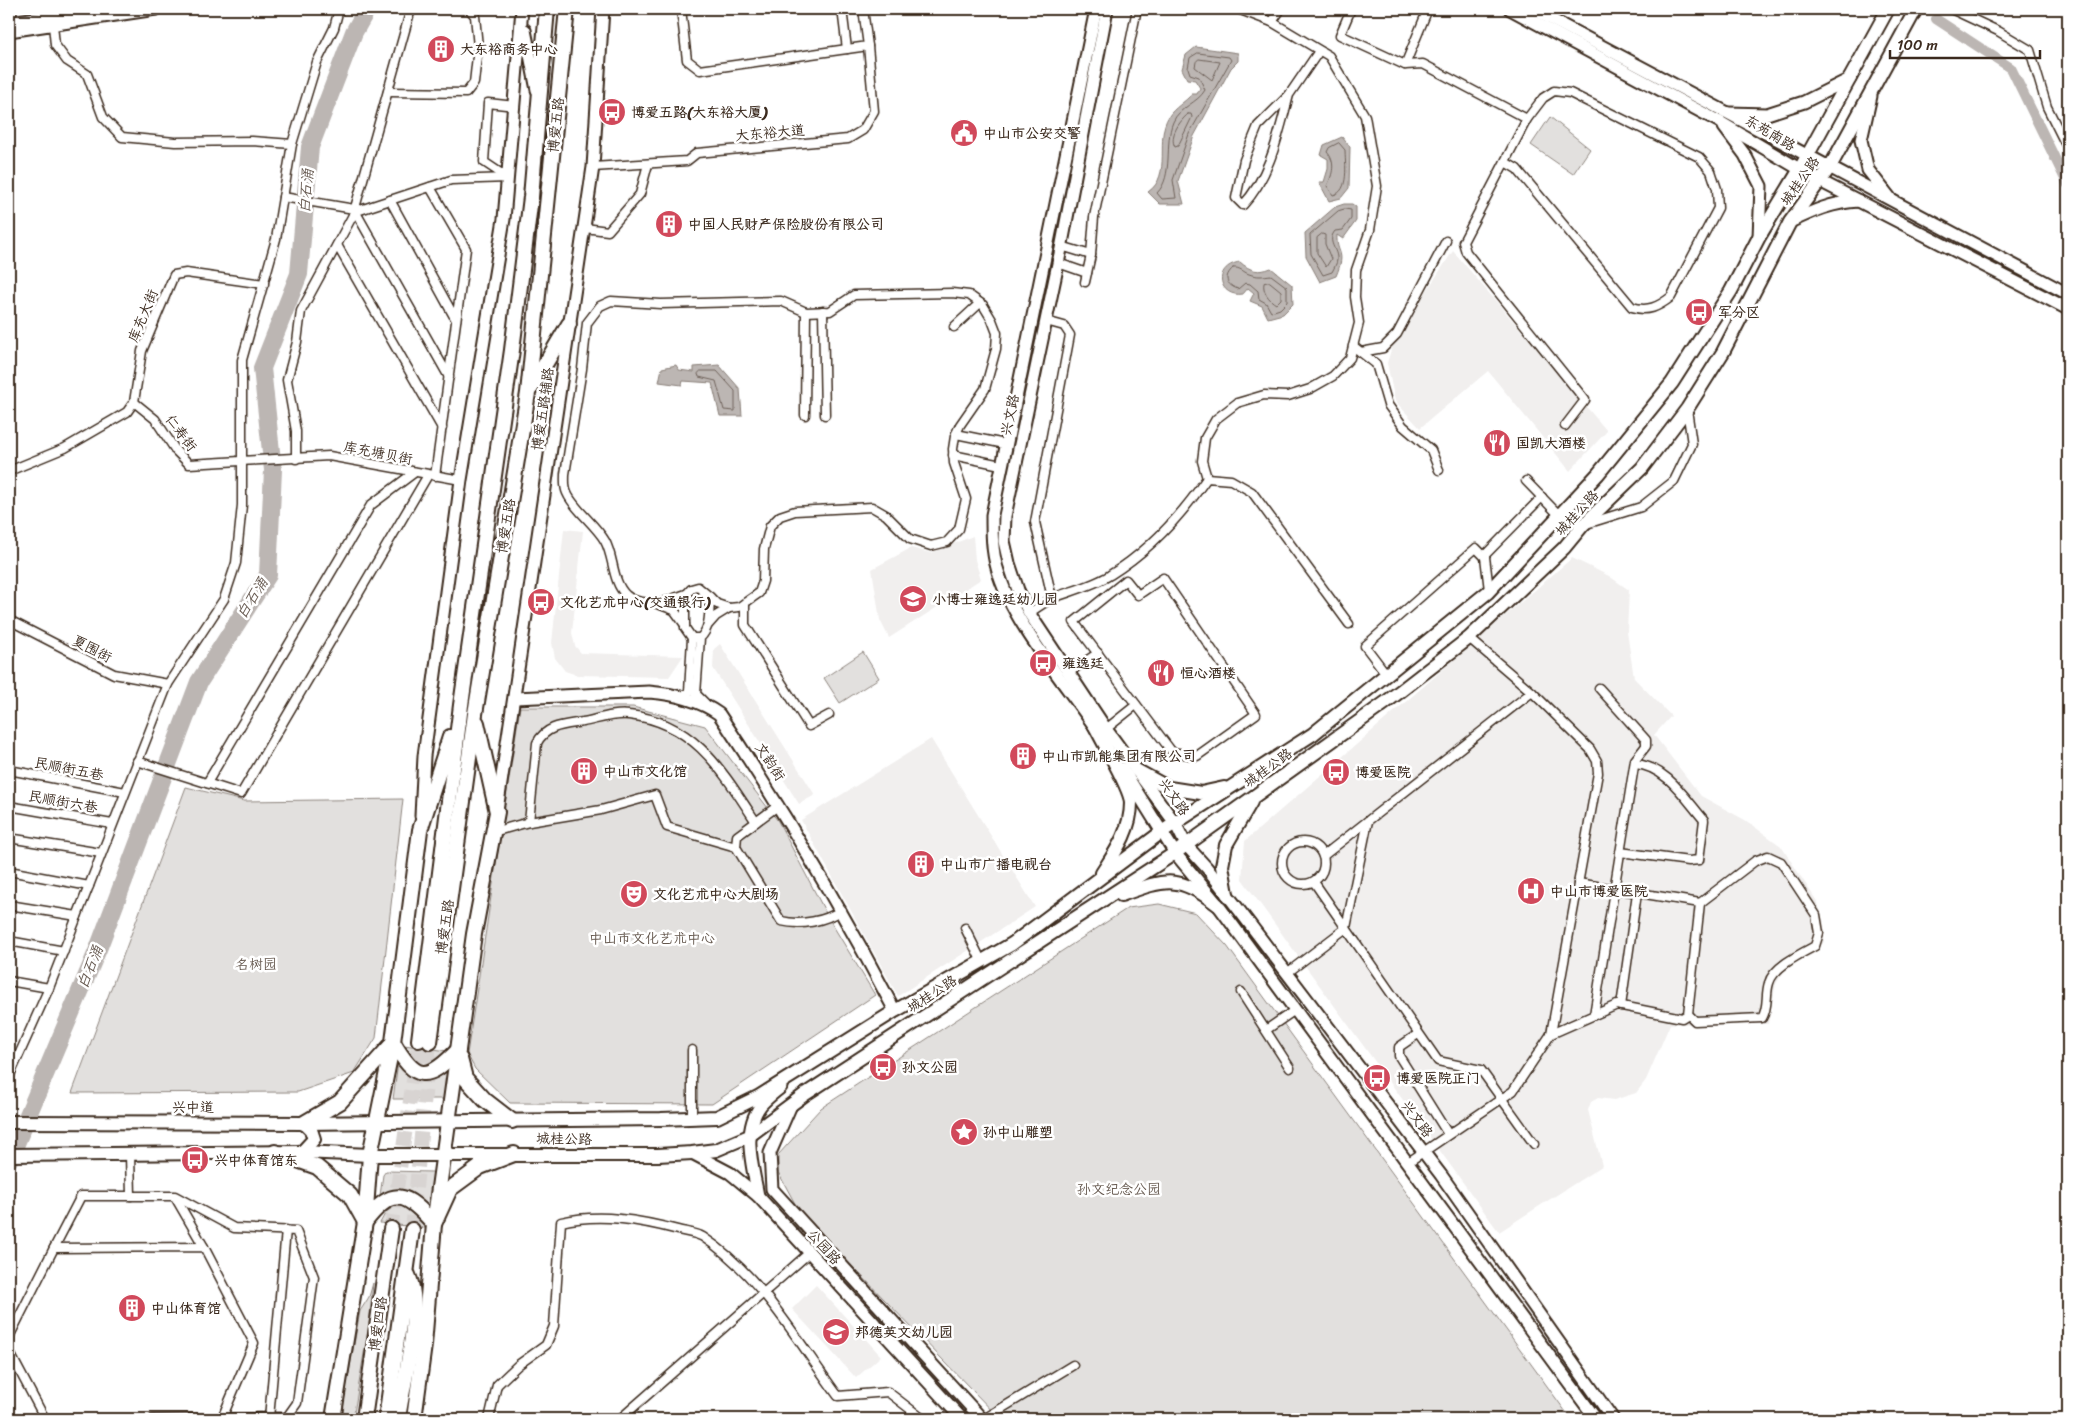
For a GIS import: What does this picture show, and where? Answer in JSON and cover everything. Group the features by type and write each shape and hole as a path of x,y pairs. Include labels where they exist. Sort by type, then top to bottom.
{"highway":[{"name":"博爱五路","path":"547,9 540,102 513,340 461,705 424,1041 528,393 567,9"},
{"path":"528,393 569,324"},
{"path":"333,1419 365,1222 370,1156 393,1042 420,830 461,705"},
{"path":"414,1419 424,1345 434,1224 474,934 497,812 476,714"},
{"path":"393,1042 405,1062 420,1073 428,1074 440,1069 458,1050"},
{"path":"304,1123 340,1102 393,1042"},
{"path":"458,1050 465,1078 485,1100 512,1121"},
{"path":"275,1152 317,1167 350,1195 365,1222"},
{"path":"434,1224 450,1189 480,1167 514,1154"},
{"path":"365,1222 377,1206 386,1198 400,1197 416,1204 434,1224"},
{"name":"博爱四路","path":"364,1419 391,1229"},
{"name":"博爱四路","path":"386,1419 412,1230"},
{"path":"398,1419 412,1331 414,1301 412,1283 406,1271"}],"main road":[{"name":"城桂公路","path":"377,1121 512,1121 717,1117 758,1097 895,1011 1012,944 1164,831 1313,734 1490,590 1598,474 1672,383 1731,291 1759,237 1800,169 1806,154 1888,9"},
{"name":"城桂公路","path":"370,1156 658,1155 716,1150 749,1136 791,1105 1175,853 1385,703 1469,638 1564,548 1583,525 1642,468 1687,409 1723,352 1790,222 1818,180 1830,167 1916,9"},
{"path":"1095,883 1119,847 1128,825 1131,801 1100,728"},
{"path":"1136,770 1169,788 1201,793 1234,786"},
{"path":"1227,894 1222,866 1226,845 1256,795"},
{"path":"1104,900 1151,884 1178,882 1202,892 1218,905"},
{"name":"兴中道","path":"9,1122 304,1123 377,1121"},
{"path":"302,1152 314,1139 311,1130 304,1123"},
{"path":"9,1155 302,1152 370,1156"}],"street":[{"path":"9,31 53,25 73,15 103,9"},
{"path":"9,22 156,9"},
{"path":"9,1077 50,988 112,824 168,684 224,599 236,563 242,505 242,360 276,239 292,144 317,62 334,28 339,9"},
{"path":"293,459 296,431 287,380 297,342 301,311 337,245 354,209 411,9"},
{"path":"388,92 466,93 474,84 478,47 475,16 469,9"},
{"name":"博爱五路辅路","path":"497,812 569,324 585,228 593,166 603,9"},
{"path":"602,33 608,9"},
{"path":"681,9 687,60 700,70 868,46"},
{"path":"842,9 847,49"},
{"name":"大东裕大道","path":"593,166 686,161 697,153 848,138 863,130 874,112 863,9"},
{"name":"兴文路","path":"1096,9 1005,444 992,515 996,568 1007,596 1021,621 1100,728 1136,770 1175,824 1186,845 1227,894 1423,1152 1613,1419"},
{"name":"兴文路","path":"1108,9 1062,246 1005,516 1004,541 1018,590 1029,613 1068,673 1164,831 1175,853 1218,905 1596,1419"},
{"path":"1085,282 1091,255 1094,217 1137,9"},
{"path":"1207,478 1202,461 1205,438 1216,419 1237,403 1264,394 1288,396 1310,389 1334,376 1350,358 1359,323 1355,297 1356,270 1370,230 1377,186 1365,116 1328,56 1272,22 1238,9"},
{"path":"1272,22 1280,9"},
{"path":"1351,9 1340,35 1405,65 1424,64 1527,119"},
{"path":"1405,65 1428,9"},
{"name":"东苑南路","path":"1510,9 1722,117 1806,154 2068,294"},
{"name":"东苑南路","path":"1532,9 1722,117 1818,180 1862,201 2068,309"},
{"path":"1951,9 1998,31 2030,50 2047,107 2068,150"},
{"path":"519,11 540,102"},
{"path":"420,830 424,756 461,480 504,219 515,106 519,11"},
{"path":"53,25 55,45 67,62 86,74 102,117 122,137 175,142 252,141 292,144"},
{"path":"1289,95 1268,164 1255,192 1243,205 1236,198 1244,160 1258,126 1289,95 1319,51"},
{"path":"1759,237 1761,186 1722,117 1767,114 1804,102 1850,79"},
{"path":"1872,88 1861,140 1868,170 1893,202"},
{"path":"1505,162 1517,169 1632,307 1644,310 1661,305 1671,297 1718,208 1717,189 1711,171 1699,157 1570,93 1554,91 1542,98 1527,119 1463,242 1466,252 1585,400 1565,426"},
{"path":"508,178 484,162 488,103 515,106"},
{"path":"585,228 608,231 640,194 648,164"},
{"path":"283,197 360,210 451,180 508,178"},
{"path":"137,761 241,794 432,476 442,428 466,249 430,187"},
{"path":"390,200 456,320"},
{"path":"1790,222 1821,208 1843,202 1862,201"},
{"path":"354,209 449,377"},
{"path":"1361,352 1383,348 1397,334 1446,241"},
{"path":"337,245 442,428"},
{"path":"1062,246 1091,255"},
{"path":"1058,263 1087,273"},
{"name":"库充大街","path":"134,402 142,351 174,274 186,273 264,284"},
{"path":"685,625 674,610 658,604 632,601 624,594 616,577 606,543 588,517 571,501 566,491 565,474 582,369 587,323 600,306 617,300 661,304 781,301 806,312 830,311 854,294 952,293 969,295 980,303 992,320 997,333 996,349 985,389 960,425 956,434 953,455 966,499 959,529 948,542 931,546 910,539 886,515 872,506 795,511 780,516 770,526 764,549 763,581 759,593 745,603 729,608 716,616 708,625"},
{"path":"954,327 980,303"},
{"path":"823,311 825,414"},
{"path":"805,414 806,312"},
{"path":"1046,321 1064,326 1070,335 1035,522 1052,598"},
{"path":"1353,346 1376,364 1388,406 1403,426 1431,450 1439,470"},
{"path":"9,471 65,448 127,412 134,402"},
{"name":"仁寿街","path":"134,402 155,419 176,451 189,464 242,461"},
{"path":"1526,481 1560,516 1583,525 1642,507 1674,481 1692,444 1687,409"},
{"path":"956,434 1005,444"},
{"path":"953,455 1001,465"},
{"name":"库充塘贝街","path":"242,461 329,456 461,480"},
{"path":"207,783 371,505 415,472"},
{"path":"1029,613 1052,598 1109,576 1150,545 1187,508 1207,478"},
{"path":"1207,478 1231,480 1252,492 1349,624"},
{"path":"1484,556 1542,497"},
{"path":"1387,675 1365,646 1476,548 1484,556 1490,590"},
{"path":"1163,578 1256,714 1197,756 1172,752 1098,654 1074,622 1126,580 1138,595 1163,578"},
{"path":"658,604 686,594 698,587 717,604 729,608"},
{"path":"686,594 685,625 688,635 696,638 705,633 708,625 710,596"},
{"path":"745,603 745,625 809,726 829,715"},
{"name":"夏围街","path":"9,620 114,674 168,684"},
{"path":"681,697 689,692 696,638"},
{"path":"696,638 696,694 706,705"},
{"path":"1407,1163 1513,1091 1551,1034 1598,774 1597,761 1590,749 1532,692 1469,638"},
{"path":"1068,673 1098,654"},
{"path":"1594,1015 1635,760 1646,746 1646,740 1599,688"},
{"name":"文韵街","path":"515,698 648,692 681,697 706,705 719,714 779,804 842,910 895,1011"},
{"path":"1323,856 1532,692"},
{"path":"1100,728 1136,705"},
{"path":"529,822 537,743 542,734 557,727 629,715 665,723 711,757 756,822"},
{"path":"1620,852 1689,862 1700,860 1704,820 1664,775 1644,765 1635,764"},
{"name":"民顺街五巷","path":"9,770 125,792"},
{"path":"493,832 529,822 601,810 655,795 667,827 736,847"},
{"path":"779,804 737,836 736,847 781,921 792,924 829,919 842,910"},
{"name":"民顺街六巷","path":"9,806 112,824"},
{"path":"1287,973 1346,928 1368,821"},
{"path":"9,838 102,853"},
{"path":"1307,843 1319,850 1323,856 1323,870 1314,882 1300,884 1288,878 1282,866 1285,854 1294,844 1307,843"},
{"path":"1578,883 1700,903 1755,861 1768,856 1781,862 1816,915 1819,933 1815,946 1784,965 1769,981 1766,1011 1762,1018 1695,1021 1688,1014"},
{"path":"9,872 89,886"},
{"path":"1314,882 1438,1061 1481,1070 1534,1144"},
{"path":"1621,1006 1637,893"},
{"path":"1688,1014 1700,903"},
{"path":"9,905 77,916"},
{"path":"965,928 982,962"},
{"path":"9,941 64,951"},
{"path":"9,980 50,988"},
{"path":"1242,992 1290,1068"},
{"path":"1551,1034 1617,1005 1682,1018 1688,1014"},
{"path":"1266,1030 1295,1010"},
{"path":"1418,1034 1398,1047 1399,1056 1448,1134"},
{"path":"692,1050 692,1118"},
{"path":"758,1196 749,1136 753,1120 761,1105 793,1076"},
{"name":"公园路","path":"791,1105 770,1153 772,1189 983,1419"},
{"name":"公园路","path":"692,1153 730,1173 758,1196 962,1419"},
{"path":"130,1154 131,1196"},
{"path":"9,1337 81,1196 175,1196 234,1228 296,1231 314,1277 298,1403 287,1417 279,1418 154,1419"},
{"path":"175,1196 254,1343 222,1418"},
{"path":"489,1419 498,1385 518,1365 546,1344 554,1326 561,1222 581,1218 641,1221 702,1236 738,1267 763,1294 838,1396 888,1392 923,1419"},
{"path":"269,1418 286,1230"},
{"path":"54,1248 204,1247"},
{"path":"620,1419 810,1253"},
{"path":"9,1351 45,1419"},
{"path":"983,1419 1073,1365"}],"shaded area":[{"path":"1453,251 1607,431 1570,471 1488,371 1420,428 1395,401 1387,363 1394,340"},
{"path":"564,529 583,531 572,633 575,646 581,653 683,656 669,677 577,675 565,671 555,658 552,643"},
{"name":"小博士雍逸廷幼儿园","path":"973,536 975,560 981,579 889,638 880,620 872,569 911,548 931,553"},
{"name":"中山市博爱医院","path":"1572,558 1609,576 1629,590 1627,632 1634,678 1671,716 1654,735 1701,796 1745,820 1781,846 1818,903 1824,923 1824,942 1813,954 1787,967 1776,984 1768,1024 1670,1024 1646,1080 1636,1093 1614,1100 1598,1098 1591,1102 1588,1110 1602,1166 1499,1232 1242,879 1245,841"},
{"path":"720,644 815,795 799,804 713,668 714,649"},
{"path":"931,739 1035,907 898,996 801,820"},
{"name":"邦德英文幼儿园","path":"816,1285 881,1356 856,1378 792,1309"}],"green space":[{"path":"1550,117 1590,149 1573,174 1531,145"},
{"path":"863,652 879,678 840,703 824,678"},
{"name":"中山市文化艺术中心","path":"520,707 633,707 705,726 778,821 829,919 875,995 712,1104 510,1103 475,1069 467,1054"},
{"name":"名树园","path":"186,787 244,801 403,799 376,1038 354,1073 298,1092 72,1093"},
{"name":"孙文纪念公园","path":"1159,904 1196,913 1227,946 1571,1419 1000,1419 799,1211 778,1172 778,1155 821,1108 1128,908"},
{"path":"404,1045 448,1051 438,1064 419,1067 403,1049"},
{"path":"398,1062 417,1077 424,1079 438,1076 451,1064 446,1099 393,1099"},
{"path":"386,1171 432,1172 435,1175 430,1206 413,1196 379,1202 383,1175"},
{"path":"397,1205 404,1205 423,1217 425,1228 380,1223 386,1212"},
{"path":"373,1283 369,1324 353,1419 343,1419 344,1400 360,1311 369,1297"}],"water":[{"path":"1196,47 1238,53 1238,61 1231,68 1194,136 1178,181 1184,204 1160,204 1148,192 1160,176 1163,135 1169,116 1192,94 1197,94 1200,88 1195,80 1187,79 1182,69 1186,55"},
{"path":"1342,137 1350,147 1349,188 1341,198 1329,201 1319,182 1324,182 1328,169 1328,159 1321,155 1324,145"},
{"path":"1352,204 1356,207 1356,221 1343,239 1337,235 1341,261 1336,276 1320,282 1306,256 1305,233 1335,207"},
{"path":"1240,262 1255,270 1271,268 1292,285 1293,304 1283,314 1268,318 1262,306 1250,301 1254,293 1248,288 1243,294 1235,294 1228,291 1224,287 1222,275 1225,269"},
{"path":"676,365 679,370 694,372 694,367 719,365 740,389 742,416 720,416 712,383 683,381 682,385 659,382 662,368"}],"waterway":[{"name":"白石涌","path":"9,1160 98,949 199,682 268,575 273,470 262,368 299,274 310,147 354,32 367,9"},
{"path":"1936,19 2011,68 2068,185"}],"tunnel":[{"path":"391,1229 419,1040"},
{"path":"412,1230 430,1042"}],"place":[{"name":"大东裕商务中心","path":"441,49"},
{"name":"博爱五路(大东裕大厦)","path":"612,112"},
{"name":"中山市公安交警","path":"964,133"},
{"name":"中国人民财产保险股份有限公司","path":"669,224"},
{"name":"军分区","path":"1699,312"},
{"name":"国凯大酒楼","path":"1497,443"},
{"name":"小博士雍逸廷幼儿园","path":"913,599"},
{"name":"文化艺术中心(交通银行)","path":"541,602"},
{"name":"雍逸廷","path":"1043,663"},
{"name":"恒心酒楼","path":"1161,673"},
{"name":"中山市凯能集团有限公司","path":"1023,756"},
{"name":"中山市文化馆","path":"584,771"},
{"name":"博爱医院","path":"1336,772"},
{"name":"中山市广播电视台","path":"921,864"},
{"name":"中山市博爱医院","path":"1531,891"},
{"name":"文化艺术中心大剧场","path":"634,894"},
{"name":"孙文公园","path":"883,1067"},
{"name":"博爱医院正门","path":"1377,1078"},
{"name":"孙中山雕塑","path":"964,1132"},
{"name":"兴中体育馆东","path":"195,1160"},
{"name":"中山体育馆","path":"132,1308"},
{"name":"邦德英文幼儿园","path":"836,1332"}]}
